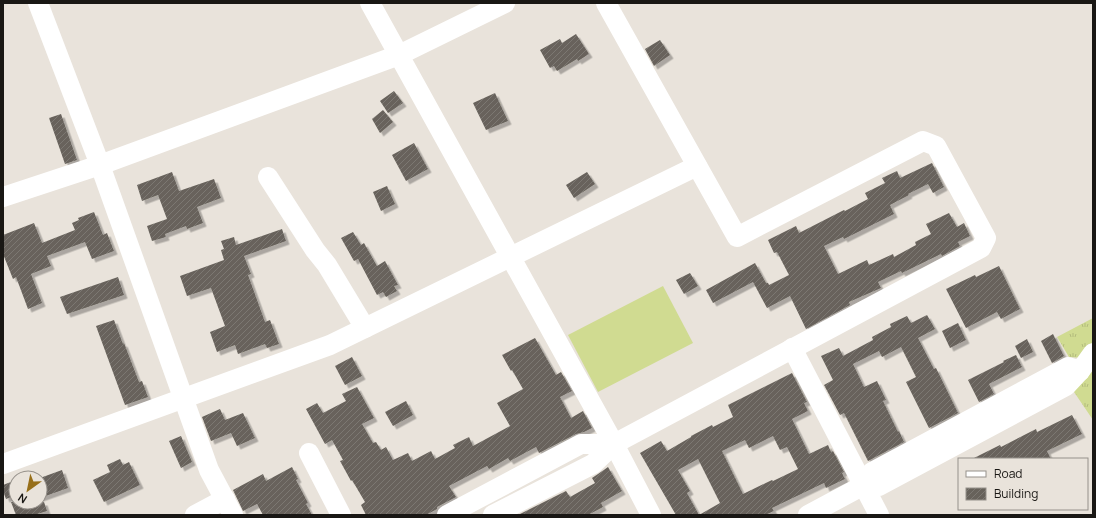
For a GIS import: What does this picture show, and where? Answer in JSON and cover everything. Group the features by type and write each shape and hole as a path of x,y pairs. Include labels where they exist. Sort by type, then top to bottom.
{"street":[{"path":"38,3 100,165 209,470 229,507 195,515"},
{"path":"370,3 614,444 651,515"},
{"path":"3,197 100,165 399,55 505,3"},
{"path":"493,515 593,464 614,444 982,248 986,238 936,146 923,141 737,237 606,3"},
{"path":"3,464 330,345 697,166"},
{"path":"268,177 315,250 327,265 365,328"},
{"path":"792,348 879,515"},
{"path":"808,515 864,485 879,486 1066,386 1080,371 1093,353"},
{"path":"447,515 581,444 614,444"},
{"path":"309,453 341,515"}],"green space":[{"path":"663,286 693,343 598,392 568,335"},
{"path":"1093,318 1093,420 1074,392 1082,358 1069,357 1057,337"}],"building":[{"path":"576,34 589,54 578,61 577,59 557,71 554,66 550,68 540,50 560,39 562,43"},
{"path":"660,40 670,55 654,66 645,49"},
{"path":"394,91 403,103 388,113 380,101"},
{"path":"495,93 508,121 486,130 473,103"},
{"path":"383,110 393,122 380,133 372,119"},
{"path":"61,114 77,160 65,164 49,118"},
{"path":"414,143 428,169 406,181 392,155"},
{"path":"932,163 944,187 933,193 928,184 890,205 894,214 844,239 843,237 824,246 838,274 867,260 869,265 893,254 894,257 916,245 915,242 931,234 926,224 949,213 957,227 964,223 970,236 958,242 960,246 942,256 941,254 902,273 901,271 878,282 881,288 849,302 850,305 806,329 790,296 767,308 753,282 713,303 706,290 755,263 766,283 769,285 789,275 777,252 774,253 768,240 796,226 799,233 868,199 865,193 885,183 882,178 897,171 900,178"},
{"path":"172,172 179,191 214,179 221,198 197,207 203,223 187,229 186,226 165,234 166,237 152,241 147,226 167,219 158,195 142,201 137,185"},
{"path":"587,172 595,184 574,198 566,185"},
{"path":"387,186 395,204 381,211 373,192"},
{"path":"94,212 103,235 107,233 114,251 92,259 85,242 47,256 51,266 31,274 42,303 28,309 16,277 13,279 3,254 3,235 34,223 42,243 75,230 72,223 79,220 78,218"},
{"path":"282,229 286,241 244,256 251,274 248,275 265,322 270,320 279,344 267,348 265,344 238,354 235,345 217,352 210,332 225,326 211,288 187,296 180,276 224,260 221,250 224,249 221,241 234,237 236,245"},
{"path":"353,232 361,245 364,243 377,266 385,261 398,285 394,286 397,291 386,297 383,292 377,295 358,259 354,261 341,238"},
{"path":"999,266 1020,309 1001,319 997,312 966,328 946,289 975,275 976,277"},
{"path":"690,273 698,286 684,294 676,280"},
{"path":"118,277 124,295 67,314 60,297"},
{"path":"927,315 935,329 918,338 934,369 936,368 958,413 929,428 906,382 916,377 901,347 882,357 879,351 853,364 864,387 877,381 886,400 883,401 904,442 868,461 844,413 840,415 824,385 833,380 821,356 839,348 843,356 873,340 872,337 891,327 890,324 907,316 911,323"},
{"path":"114,320 139,382 142,381 148,397 125,405 96,326"},
{"path":"958,323 966,340 950,348 942,331"},
{"path":"1053,334 1064,356 1052,363 1041,341"},
{"path":"535,338 556,375 561,372 572,391 560,397 571,418 583,411 592,428 576,434 539,453 536,447 510,461 508,458 489,469 487,466 449,486 456,497 437,507 437,509 426,515 366,515 361,505 365,502 340,461 343,460 332,440 325,444 306,409 317,403 323,413 346,401 342,394 357,387 374,418 362,424 373,443 376,442 381,450 386,447 393,460 408,453 412,461 431,451 435,459 455,448 453,445 469,437 473,446 510,426 497,403 523,389 502,355"},
{"path":"1027,339 1033,352 1021,358 1015,346"},
{"path":"1016,355 1022,367 989,384 994,394 979,402 968,380"},
{"path":"352,357 362,376 345,385 335,366"},
{"path":"792,373 807,402 804,403 808,411 792,419 809,454 828,445 831,452 833,451 844,472 842,473 845,479 826,488 824,483 772,508 774,511 765,515 699,515 676,515 640,453 661,441 667,451 712,425 713,427 733,417 728,405","holes":["773,436 780,450 787,447 798,469 743,494 722,451 745,440 749,448","698,459 720,503 699,515 687,493 690,491 678,470"]},
{"path":"406,401 413,415 393,426 385,412"},
{"path":"220,409 225,420 243,413 255,438 237,446 231,433 211,441 202,417"},
{"path":"1072,415 1082,434 1047,451 1050,458 974,458 1000,445 1001,447 1036,429 1037,432"},
{"path":"181,436 192,462 181,468 169,441"},
{"path":"120,459 123,465 129,462 140,485 104,502 93,480 110,472 107,465"},
{"path":"292,467 298,479 296,480 308,503 306,504 312,515 263,515 257,504 243,511 233,490 263,474 266,481"},
{"path":"608,467 622,491 601,503 603,507 588,515 518,515 566,491 570,497 595,483 592,478"},
{"path":"62,470 68,488 48,495 48,475"},
{"path":"8,483 8,498 6,499 3,491 3,485"},
{"path":"14,510 47,511 34,515 16,515"}]}
